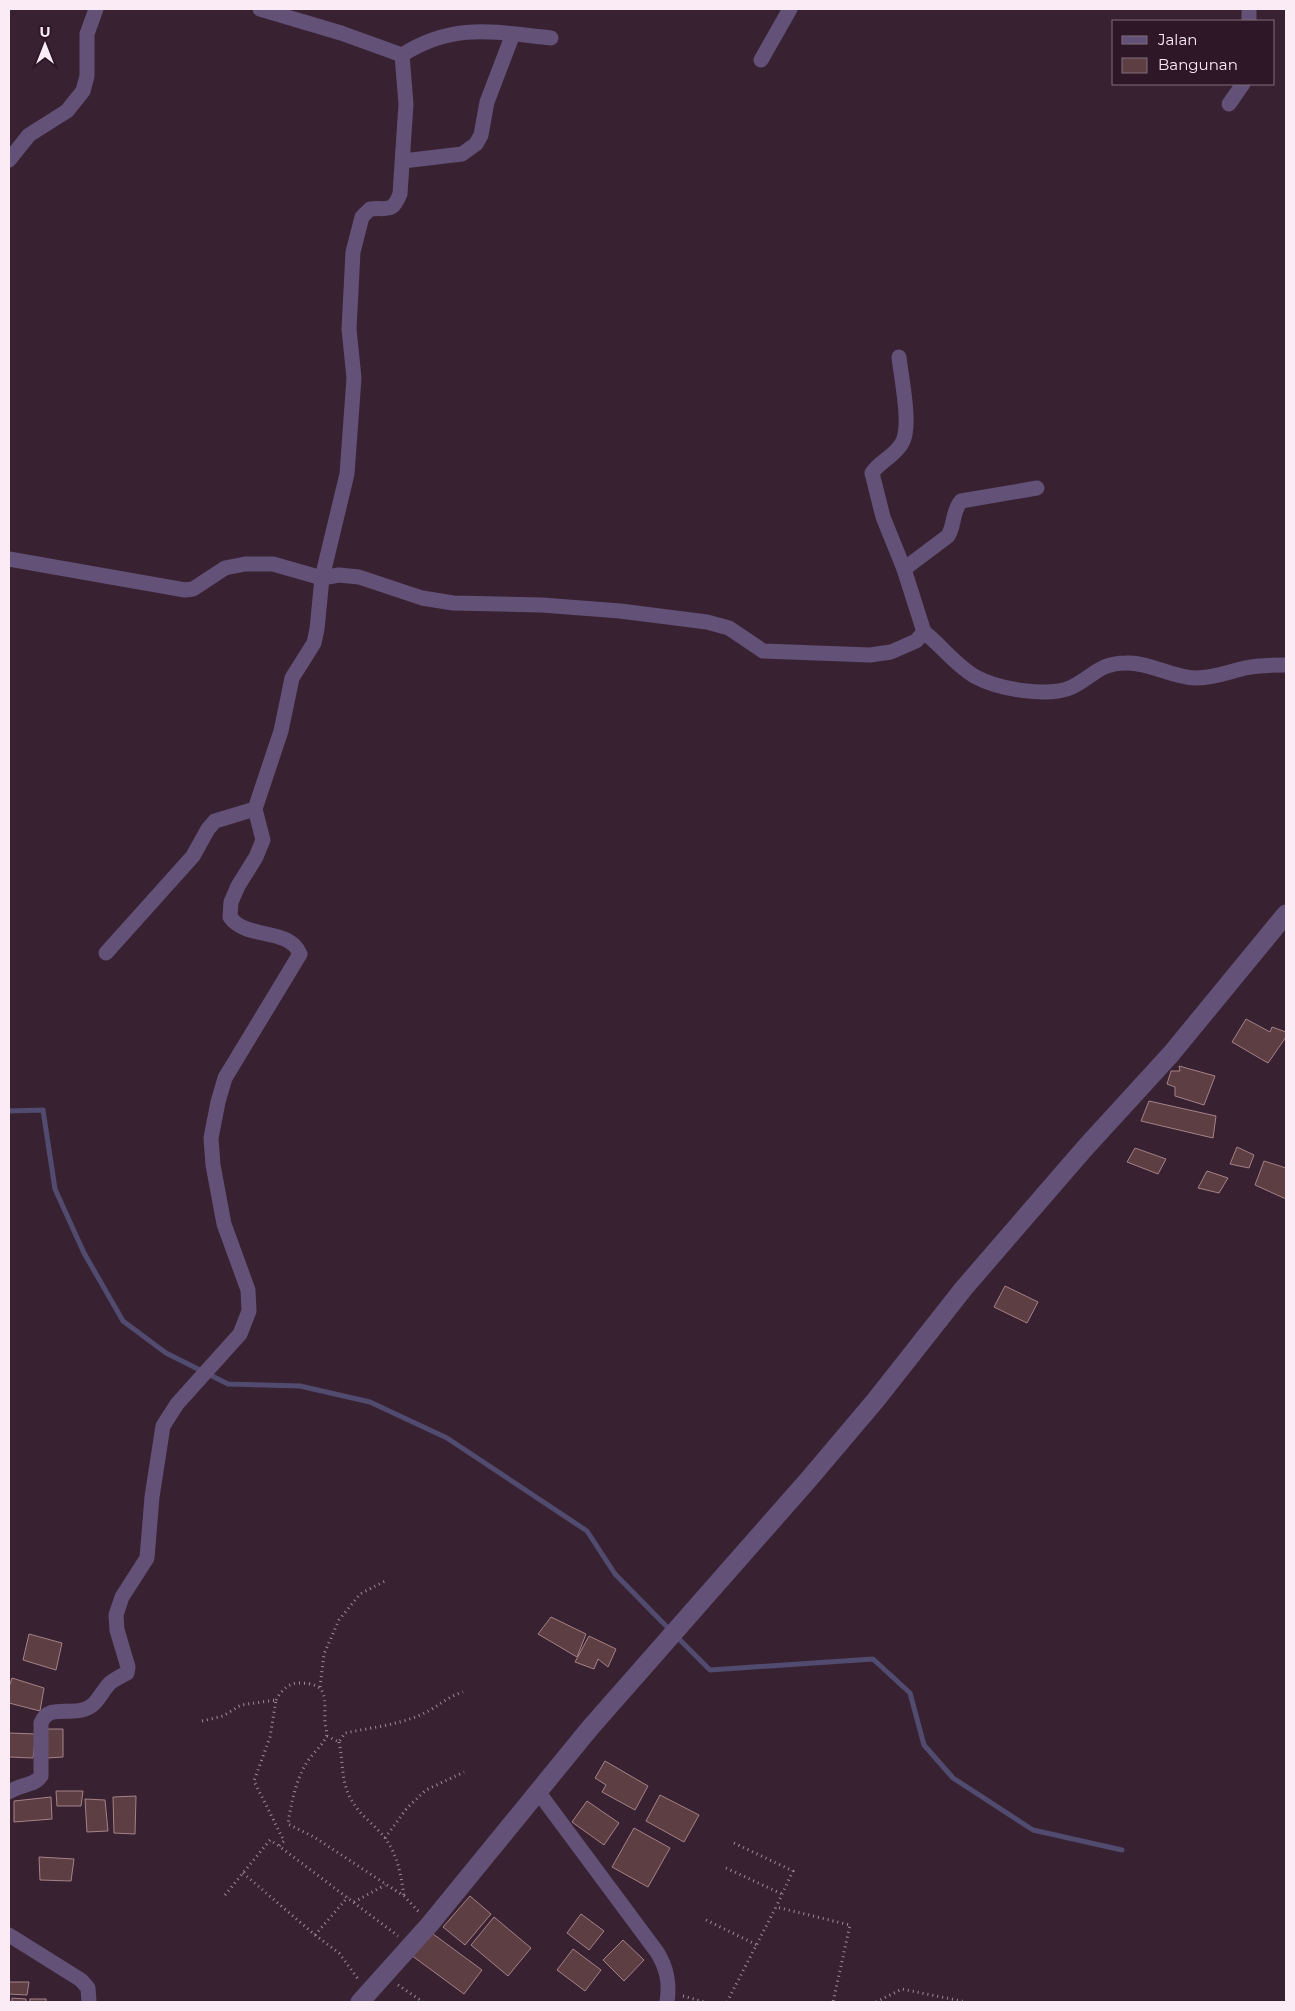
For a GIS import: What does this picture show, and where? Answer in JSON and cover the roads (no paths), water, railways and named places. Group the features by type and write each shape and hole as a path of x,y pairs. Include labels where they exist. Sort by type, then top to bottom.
{"street":[{"path":"9,160 35,130 67,111 83,92 87,76 87,34 96,9"},
{"path":"260,9 340,33 402,55"},
{"path":"760,60 790,9"},
{"path":"402,55 425,41 465,31 551,38"},
{"path":"403,161 462,154 476,144 481,135 488,102 513,34"},
{"path":"9,1792 18,1786 36,1783 41,1776 40,1723 44,1716 52,1711 82,1711 88,1708 96,1703 111,1682 127,1673 128,1667 116,1615 122,1597 147,1558 152,1497 163,1426 176,1404 240,1334 249,1311 248,1290 224,1224 213,1166 211,1138 225,1078 300,954 291,942 260,933 234,922 230,917 231,902 238,886 256,857 263,840 255,809 281,732 292,678 314,644 322,578 347,474 354,378 349,328 353,252 362,218 370,209 387,210 396,204 400,194 406,104 402,55"},
{"path":"1229,104 1242,85"},
{"path":"899,357 906,430 903,442 897,451 885,459 872,474 883,518 904,569 924,632 960,666 976,678 1001,686 1043,693 1058,693 1073,687 1103,666 1120,664 1145,666 1178,676 1209,678 1261,665 1286,665"},
{"path":"904,569 948,536 952,530 955,508 961,501 1037,488"},
{"path":"9,558 185,590 193,589 225,568 245,564 273,564 322,578 339,575 359,577 422,598 453,603 542,605 620,611 707,622 730,628 763,651 870,655 891,652 916,641 924,632"},
{"path":"106,953 193,856 208,829 215,821 255,809"},
{"path":"364,1998 430,1924 539,1793 590,1728 869,1408 964,1288 1086,1148 1172,1054 1286,914"},
{"path":"539,1793 666,1966 668,1997"},
{"path":"9,1935 82,1980 88,1988 89,2002"}],"waterway":[{"path":"9,1111 43,1110 55,1189 84,1253 123,1321 166,1353 228,1384 300,1386 370,1402 447,1438 587,1531 615,1574 670,1630"},
{"path":"676,1636 710,1670 873,1659 910,1693 924,1745 953,1778 1033,1830 1122,1850"}]}
